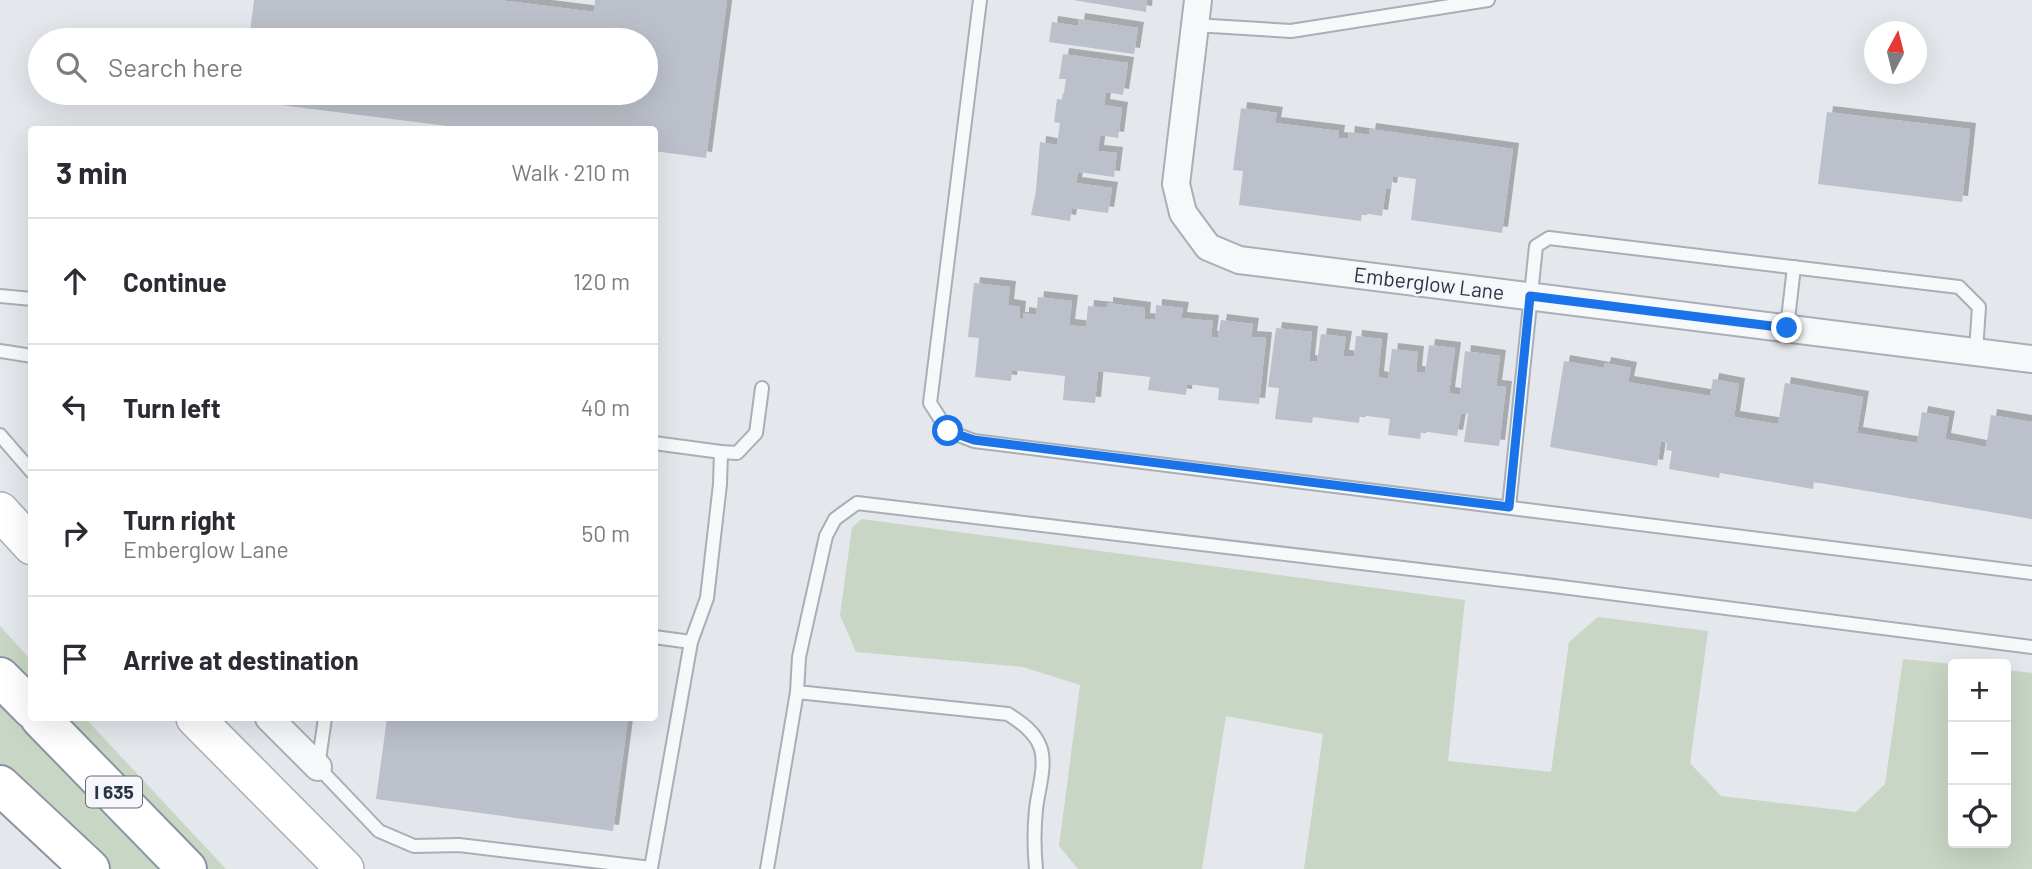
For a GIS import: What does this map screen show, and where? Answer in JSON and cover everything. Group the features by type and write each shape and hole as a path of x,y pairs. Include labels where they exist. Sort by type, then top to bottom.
{"highway":[{"path":"0,677 28,705"},
{"name":"I 635","path":"43,721 187,869"},
{"path":"0,785 90,869"}],"main road":[{"path":"0,511 28,542"},
{"path":"198,721 345,869"}],"street":[{"name":"Emberglow Lane","path":"1196,12 1176,184 1183,213 1208,247 1240,260 2032,359"},
{"path":"272,721 318,766"}],"lane":[{"path":"980,0 930,403 948,431 974,440 2032,573"},
{"path":"1196,12 1291,31 1488,0"},
{"path":"1509,507 1536,246 1549,238 1959,287 1979,307 1976,351"},
{"path":"1787,328 1794,267"},
{"path":"0,296 28,299"},
{"path":"0,351 28,355"},
{"path":"658,444 737,453 756,433 762,388"},
{"path":"0,435 28,467"},
{"path":"325,721 318,766 379,831 414,846 459,845 651,869 691,642 707,598 721,452"},
{"path":"767,869 797,692 799,657 826,536 835,519 857,503 1555,586 2032,647"},
{"path":"658,638 691,642"},
{"path":"797,692 1008,714 1028,728 1041,749 1042,769 1034,842 1036,869"}],"green space":[{"path":"862,519 1465,600 1448,761 1551,772 1569,642 1598,617 1708,631 1690,763 1721,796 1856,812 1885,784 1903,659 1948,664 1948,848 2011,848 2011,671 2032,673 2032,869 1304,869 1323,734 1226,716 1202,869 1078,869 1059,846 1080,685 1023,667 856,652 840,615 852,527"},
{"path":"0,626 28,657 28,721 88,721 226,869 86,869 0,781"}],"building":[{"path":"254,0 499,0 594,12 595,0 727,0 706,158 658,152 658,126 447,126 282,105 658,105 658,28 250,28"},
{"path":"1073,0 1147,0 1146,12"},
{"path":"1079,19 1138,28 1134,54 1049,42 1052,22 1078,26"},
{"path":"1063,54 1128,63 1123,95 1106,92 1104,105 1122,108 1118,138 1100,135 1098,151 1117,153 1114,177 1078,172 1076,183 1112,188 1108,213 1072,208 1070,221 1031,215 1040,142 1057,145 1060,123 1054,122 1057,99 1063,100 1066,79 1059,79"},
{"path":"1241,108 1277,113 1275,123 1339,131 1338,138 1348,139 1349,132 1369,135 1370,129 1513,149 1502,233 1411,220 1416,179 1393,176 1391,189 1386,188 1382,216 1362,213 1361,221 1239,205 1243,171 1233,170"},
{"path":"1827,112 1970,129 1962,202 1818,184"},
{"path":"974,283 1010,287 1008,305 1020,307 1019,318 1023,318 1023,313 1036,315 1038,297 1072,301 1069,325 1086,327 1088,306 1107,308 1107,303 1145,308 1144,319 1155,320 1156,305 1183,308 1181,318 1213,321 1211,337 1218,337 1221,320 1253,324 1251,337 1266,338 1259,404 1218,400 1219,388 1187,384 1186,395 1148,390 1150,377 1098,371 1095,403 1063,400 1065,376 1012,370 1011,381 975,377 979,338 968,337"},
{"path":"1276,328 1312,332 1309,361 1317,362 1321,334 1346,337 1343,356 1354,357 1356,336 1382,339 1378,377 1388,379 1392,349 1418,352 1416,372 1425,373 1429,345 1455,348 1449,393 1460,395 1465,351 1500,356 1496,386 1506,387 1499,446 1464,442 1468,414 1461,413 1457,436 1421,431 1420,439 1388,435 1390,419 1360,415 1359,423 1313,417 1312,423 1275,419 1279,388 1268,387"},
{"path":"1564,361 1604,368 1605,363 1631,368 1628,382 1710,396 1713,379 1739,384 1734,417 1778,424 1785,383 1863,397 1857,433 1917,443 1922,412 1949,417 1945,439 1986,447 1991,415 2032,422 2032,519 1814,482 1813,489 1720,473 1719,478 1669,469 1672,451 1666,450 1667,443 1661,441 1657,466 1550,447"},
{"path":"387,721 628,721 613,831 376,799"}],"route":[{"path":"948,431 974,440 1509,507 1530,296 1787,328"}]}
